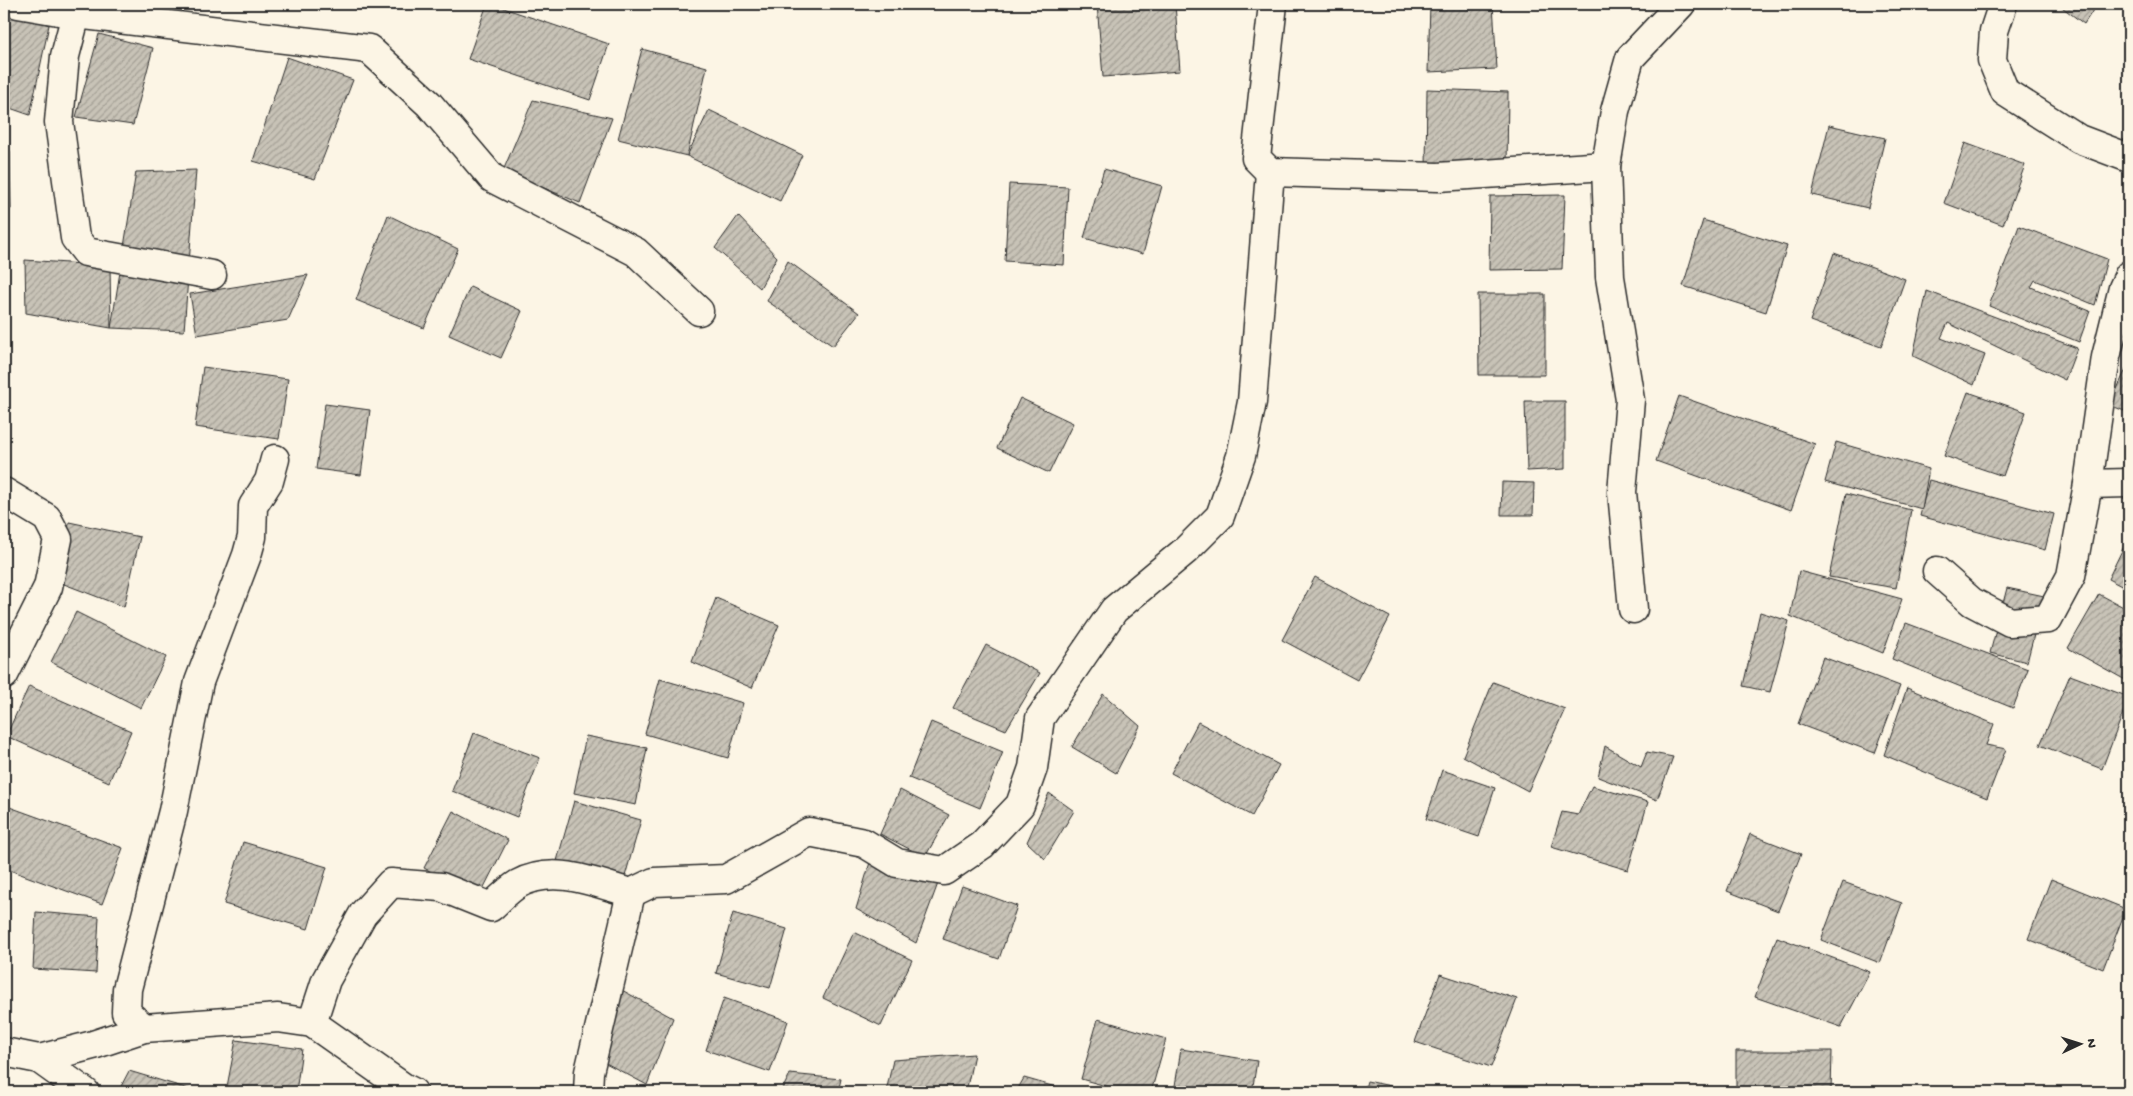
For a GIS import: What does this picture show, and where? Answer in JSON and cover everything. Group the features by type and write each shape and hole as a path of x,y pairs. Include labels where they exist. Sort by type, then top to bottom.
{"street":[{"path":"18,4 76,14 369,49 429,104 492,178 636,252 699,311"},
{"path":"1272,4 1256,158 1270,172 1438,177 1606,166"},
{"path":"1633,609 1622,492 1630,400 1610,277 1606,166 1615,112 1630,58 1680,4"},
{"path":"2003,4 1994,31 1992,60 2005,92 2079,138 2129,158"},
{"path":"76,14 65,56 59,122 75,238 86,252 212,275"},
{"path":"312,1023 326,980 363,914 391,883 441,887 491,907 516,884 540,875 567,875 631,893 654,882 726,879 809,832 864,844 897,863 944,871 982,845 1020,805 1033,768 1040,718 1114,610 1186,550 1220,516 1241,456 1252,402 1270,172"},
{"path":"1937,572 1972,602 2010,622 2048,619 2072,576 2088,484 2106,357 2123,288 2129,275"},
{"path":"144,1028 126,1012 127,988 173,811 199,682 252,537 253,506 269,481 275,459"},
{"path":"2088,484 2129,483"},
{"path":"4,492 47,518 58,539 48,587 6,666"},
{"path":"588,1092 589,1072 631,893"},
{"path":"39,1059 93,1045 144,1028 269,1018 312,1023 413,1092"},
{"path":"4,1052 39,1059 85,1092"}],"building":[{"path":"487,4 492,4 609,44 590,100 468,59"},
{"path":"1097,4 1175,4 1180,71 1103,77"},
{"path":"1430,4 1493,4 1497,69 1428,72"},
{"path":"2058,4 2097,4 2084,24"},
{"path":"4,8 49,25 30,115 4,106"},
{"path":"99,34 153,48 133,125 76,117"},
{"path":"642,49 707,67 687,156 618,139"},
{"path":"287,57 353,80 315,179 253,161"},
{"path":"1427,89 1508,92 1507,167 1426,171"},
{"path":"533,100 612,118 580,203 503,171"},
{"path":"709,110 802,155 780,201 687,156"},
{"path":"1829,125 1885,138 1868,208 1812,195"},
{"path":"1965,143 2025,165 2003,225 1944,203"},
{"path":"4,150 10,151 11,209 4,209"},
{"path":"1104,169 1162,186 1143,254 1084,238"},
{"path":"196,170 184,331 111,328 136,172"},
{"path":"1009,184 1068,187 1064,265 1005,261"},
{"path":"1565,195 1562,269 1489,270 1490,196"},
{"path":"388,215 458,249 424,328 356,300"},
{"path":"738,216 777,257 760,288 715,248"},
{"path":"1703,220 1787,246 1766,312 1683,286"},
{"path":"2019,226 2107,259 2095,305 2035,280 2031,287 2090,311 2079,342 1989,306"},
{"path":"1834,253 1905,279 1881,347 1810,321"},
{"path":"25,260 110,266 111,328 26,313"},
{"path":"788,261 859,313 833,346 767,301"},
{"path":"308,275 288,320 197,335 190,294"},
{"path":"470,287 522,311 501,358 449,335"},
{"path":"1927,291 2077,348 2065,380 1948,323 1941,338 1985,355 1974,385 1913,356"},
{"path":"1478,294 1545,294 1545,375 1479,375"},
{"path":"2129,362 2129,413 2110,405"},
{"path":"203,367 288,379 279,439 195,427"},
{"path":"1968,392 2026,412 2003,476 1944,456"},
{"path":"1679,396 1815,444 1791,510 1656,461"},
{"path":"1020,398 1073,423 1049,473 997,448"},
{"path":"1525,401 1565,401 1565,469 1527,471"},
{"path":"325,404 370,410 361,475 316,469"},
{"path":"1836,442 1929,469 1922,509 1825,482"},
{"path":"1929,480 2054,514 2045,550 1920,516"},
{"path":"1502,482 1534,483 1533,515 1501,515"},
{"path":"1846,494 1911,510 1896,588 1829,577"},
{"path":"69,522 140,537 124,607 64,584"},
{"path":"2129,536 2129,590 2108,579"},
{"path":"1799,571 1902,599 1883,653 1790,616"},
{"path":"1315,577 1390,617 1357,680 1282,640"},
{"path":"2007,588 2044,596 2027,662 1990,653"},
{"path":"2099,594 2129,610 2129,682 2068,648"},
{"path":"716,598 779,625 752,688 692,662"},
{"path":"76,612 166,657 141,708 51,662"},
{"path":"1760,612 1789,621 1770,692 1743,686"},
{"path":"1906,623 2028,669 2013,708 1892,659"},
{"path":"986,645 1040,673 1006,730 953,708"},
{"path":"1823,657 1900,686 1875,753 1798,724"},
{"path":"2070,675 2129,697 2102,769 2040,745"},
{"path":"660,679 743,703 728,758 645,734"},
{"path":"1493,682 1565,709 1528,791 1463,756"},
{"path":"29,686 131,731 109,782 6,736"},
{"path":"1907,688 1994,724 1986,745 2006,749 1987,798 1884,755"},
{"path":"1103,694 1140,726 1116,773 1072,747"},
{"path":"931,722 1003,752 980,808 909,778"},
{"path":"1198,722 1279,765 1252,816 1171,773"},
{"path":"474,733 540,758 517,817 452,791"},
{"path":"586,736 647,748 636,805 574,793"},
{"path":"1605,746 1641,767 1647,752 1673,757 1657,800 1598,777"},
{"path":"1442,770 1495,788 1479,837 1426,819"},
{"path":"1592,786 1648,802 1628,870 1551,847 1562,812 1578,815"},
{"path":"900,790 949,815 925,857 880,834"},
{"path":"1049,793 1074,811 1045,859 1027,842"},
{"path":"574,801 641,820 622,887 555,868"},
{"path":"4,805 123,848 102,904 4,868"},
{"path":"453,811 508,840 479,897 424,868"},
{"path":"1750,834 1801,854 1778,911 1727,891"},
{"path":"243,842 327,867 308,929 224,904"},
{"path":"871,859 940,878 916,943 856,909"},
{"path":"2051,879 2126,909 2103,969 2028,939"},
{"path":"1843,882 1902,903 1880,963 1821,940"},
{"path":"962,886 1017,906 999,959 943,939"},
{"path":"36,912 99,917 96,973 33,969"},
{"path":"733,913 787,929 770,988 716,973"},
{"path":"854,932 912,960 881,1026 823,998"},
{"path":"1777,937 1870,972 1841,1027 1755,997"},
{"path":"1440,974 1517,999 1491,1067 1415,1042"},
{"path":"620,989 673,1018 647,1085 602,1061"},
{"path":"724,998 788,1021 770,1072 706,1050"},
{"path":"1098,1019 1166,1039 1151,1092 1127,1092 1081,1079"},
{"path":"236,1040 302,1049 296,1092 226,1092"},
{"path":"1181,1049 1257,1061 1252,1092 1174,1092"},
{"path":"1736,1051 1832,1051 1831,1092 1736,1092"},
{"path":"974,1054 966,1092 886,1092 893,1060"},
{"path":"129,1071 199,1092 118,1092"},
{"path":"790,1074 841,1079 838,1092 781,1092"},
{"path":"1024,1078 1073,1092 1016,1092"},
{"path":"1367,1081 1419,1092 1364,1092"}]}
